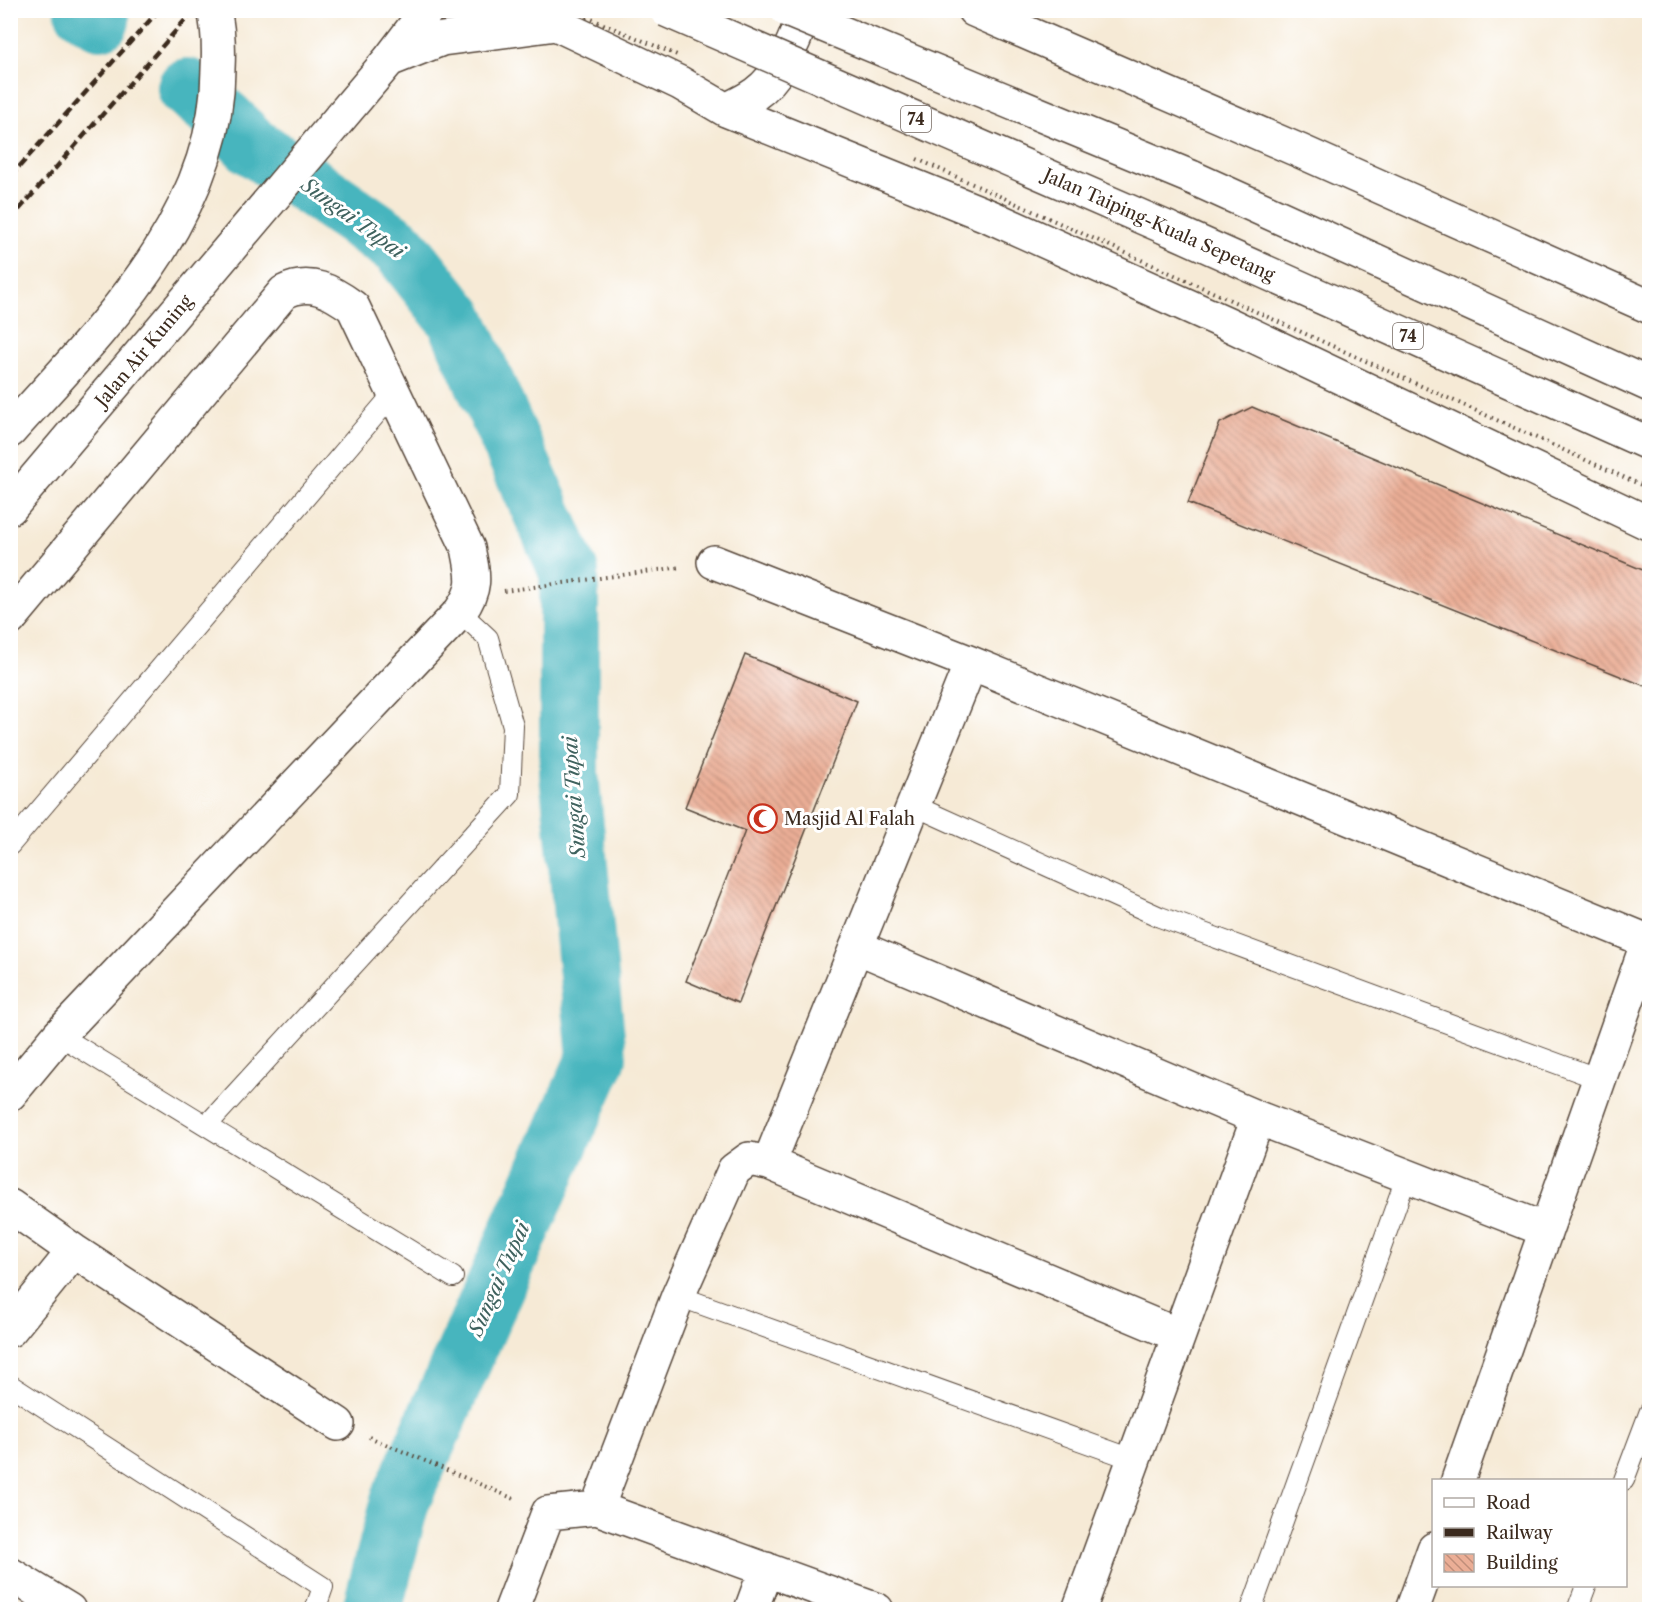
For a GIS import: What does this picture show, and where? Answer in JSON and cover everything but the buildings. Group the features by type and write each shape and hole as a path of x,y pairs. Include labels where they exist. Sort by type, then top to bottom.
{"street":[{"path":"10,430 123,302 169,236 199,174 212,139 219,88 219,28 214,10"},
{"name":"Jalan Air Kuning","path":"10,508 389,60 427,10"},
{"name":"Jalan Taiping-Kuala Sepetang","path":"666,10 1167,228 1650,444"},
{"path":"787,10 1191,177 1650,385"},
{"path":"726,110 756,94 765,85 795,40 805,10"},
{"path":"974,10 1300,151 1650,307"},
{"path":"389,60 442,39 556,15 726,110 991,218 1226,323 1650,524"},
{"path":"10,620 284,292 297,286 315,286 336,294 353,307 468,549 473,573 466,603 59,1035 10,1094"},
{"path":"714,562 971,663 1649,942 1458,1479"},
{"path":"769,1162 971,663"},
{"path":"857,947 1258,1118 1406,1178 1546,1230"},
{"path":"1079,1610 1258,1118"},
{"path":"597,1508 678,1296 734,1170 749,1159 769,1162 1178,1335"},
{"path":"10,1206 75,1251 351,1430"},
{"path":"10,1330 75,1251"},
{"path":"511,1610 548,1513 597,1508 877,1610"},
{"path":"1412,1610 1432,1555"},
{"path":"751,1610 766,1569"},
{"path":"10,1574 69,1610"}],"lane":[{"path":"10,845 394,393"},
{"path":"207,1125 510,794 513,726 488,638 466,603"},
{"path":"915,806 1160,917 1599,1079"},
{"path":"59,1035 453,1277"},
{"path":"1251,1610 1406,1178"},
{"path":"678,1296 1135,1460"},
{"path":"10,1385 323,1587 315,1610"},
{"path":"1624,1479 1650,1411"},
{"path":"1577,1610 1586,1587"}],"path":[{"path":"556,15 680,56"},
{"path":"909,155 1650,489"},
{"path":"466,603 550,585 643,572"},
{"path":"351,1430 484,1485"}],"waterway":[{"name":"Sungai Tupai","path":"84,10 100,20"},
{"name":"Sungai Tupai","path":"187,88 225,119 251,145 399,247 456,319 569,572 569,774 597,1057 400,1501 372,1610"}],"railway":[{"path":"10,177 159,10"},
{"path":"10,220 194,10"}],"place":[{"name":"Masjid Al Falah","path":"763,819"}]}
